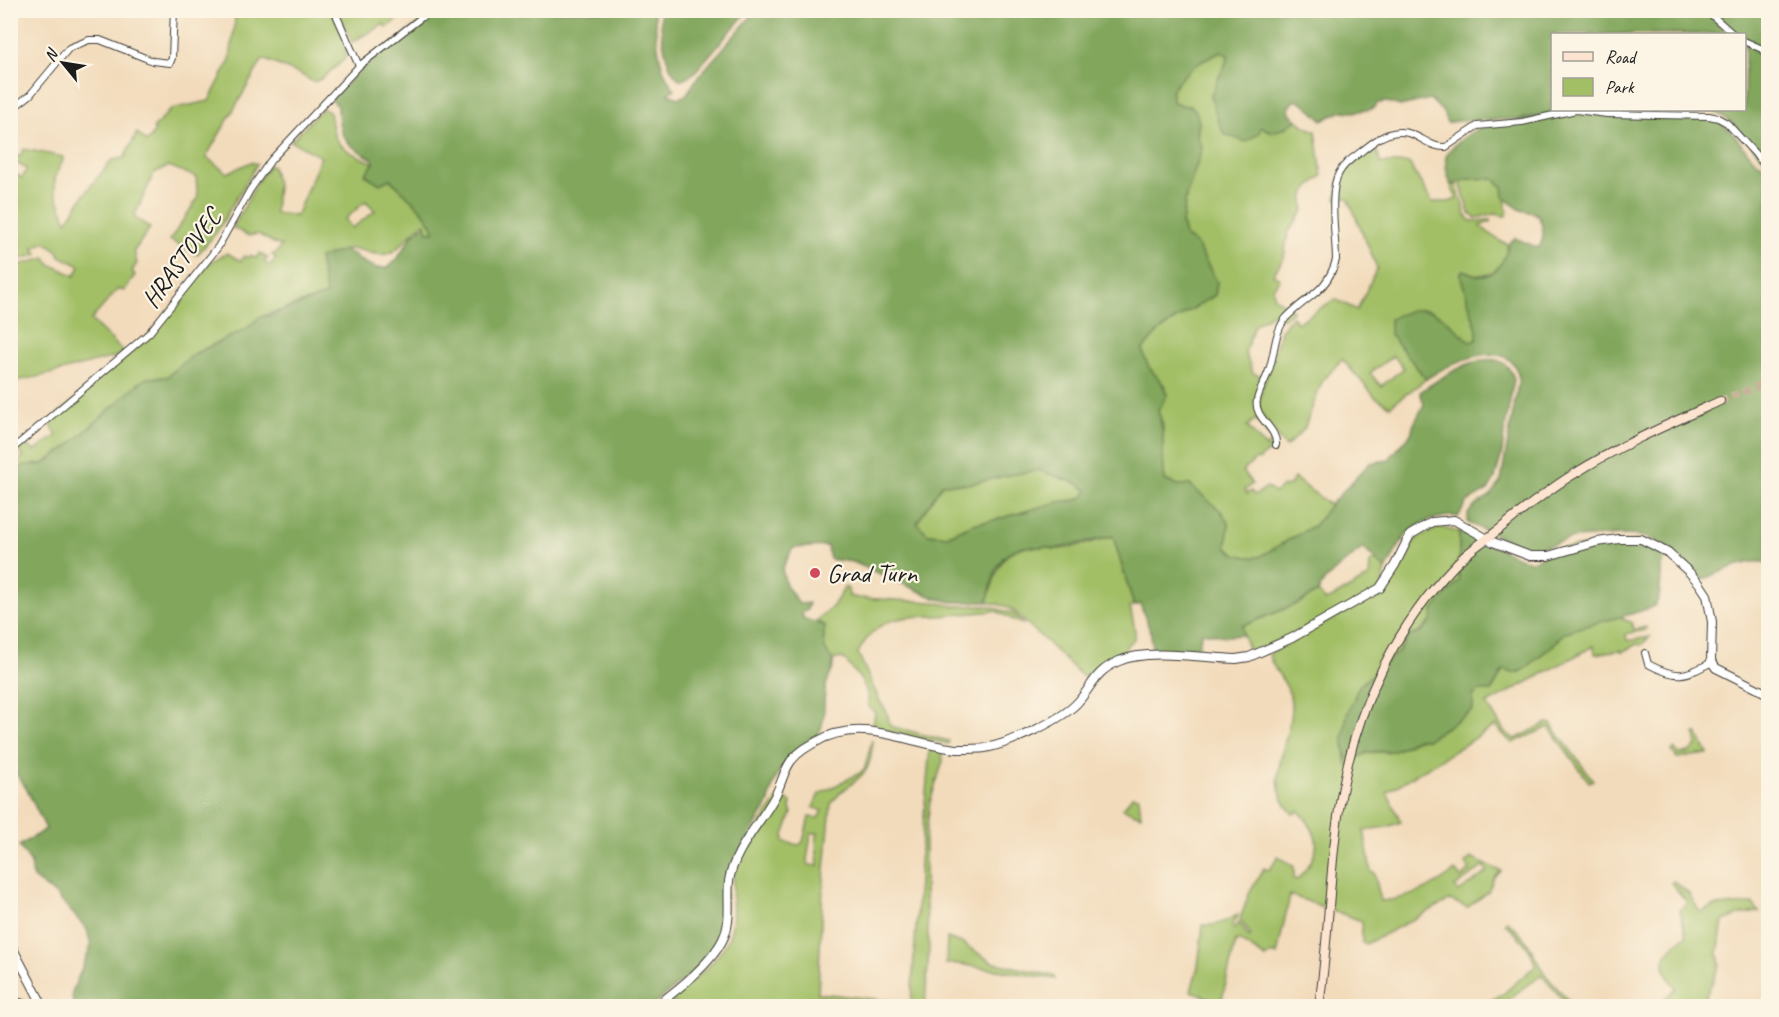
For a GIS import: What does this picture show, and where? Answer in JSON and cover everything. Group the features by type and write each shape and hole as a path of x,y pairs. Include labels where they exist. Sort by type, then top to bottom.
{"main road":[{"path":"1319,1006 1325,965 1336,827 1347,769 1370,694 1391,652 1416,612 1456,564 1531,504 1574,474 1647,434 1720,400"},
{"path":"10,1000 30,1006"}],"street":[{"path":"10,114 30,95 69,48 89,40 100,40 153,61 170,63 174,10"},
{"path":"334,10 358,66"},
{"name":"HRASTOVEC","path":"10,451 149,333 218,247 250,190 271,160 358,66 431,10"},
{"path":"1706,10 1732,33"},
{"path":"1746,42 1762,50 1768,56"},
{"path":"1276,445 1274,434 1259,413 1257,400 1269,372 1279,330 1285,320 1322,288 1333,270 1336,260 1334,197 1338,173 1344,165 1383,135 1410,133 1439,148 1454,143 1477,126 1522,122 1572,111"},
{"path":"1584,111 1718,118 1726,123 1768,168"},
{"path":"656,1006 698,970 722,941 728,926 729,881 735,862 775,796 792,760 804,749 822,738 850,730 866,730 958,749 985,748 1041,727 1068,711 1079,701 1101,670 1121,660 1148,654 1236,659 1248,657 1292,638 1380,588 1410,535 1432,522 1454,520 1488,539 1530,556 1548,556 1597,542 1619,539 1641,539 1653,545 1668,553 1689,572 1707,596 1712,622 1712,662 1716,668 1768,694"},
{"path":"1645,653 1648,664 1664,673 1684,675 1712,662"},
{"path":"10,943 42,1006"}],"green space":[{"path":"660,10 748,11 693,74 681,80 675,75 667,59"},
{"path":"1707,10 1727,33 1551,33 1551,111 1559,111 1522,119 1447,123 1443,112 1430,99 1400,106 1387,102 1378,103 1372,109 1342,111 1322,120 1304,103 1294,100 1289,107 1290,113 1297,120 1273,132 1261,127 1259,133 1246,142 1224,134 1211,95 1229,56 1221,51 1187,72 1171,91 1173,102 1191,106 1196,111 1199,122 1197,136 1202,149 1186,196 1182,223 1185,236 1197,245 1217,282 1215,295 1156,334 1143,349 1147,364 1162,382 1167,395 1158,411 1162,428 1165,480 1176,485 1190,485 1222,512 1229,524 1226,547 1241,556 1259,557 1315,525 1330,505 1370,463 1388,460 1411,434 1424,404 1420,392 1442,377 1470,363 1484,360 1497,360 1507,366 1514,379 1502,453 1495,478 1488,490 1467,502 1458,517 1446,516 1418,525 1411,530 1400,543 1386,570 1363,548 1324,581 1318,592 1297,604 1242,626 1243,635 1225,636 1202,632 1197,653 1152,653 1151,633 1140,604 1134,606 1113,536 1055,549 1021,547 1012,551 1003,558 996,569 987,602 952,602 935,598 853,562 830,559 827,546 793,548 782,569 786,585 799,604 809,603 807,610 802,613 803,618 825,626 824,645 833,660 825,692 821,727 818,735 797,750 780,770 769,802 727,875 724,926 720,938 692,973 652,1006 73,1006 72,992 91,946 87,929 56,895 33,878 31,863 19,846 46,829 26,788 11,766 10,520 19,504 11,485 16,473 24,465 44,464 71,444 147,378 167,377 194,354 246,329 260,317 272,315 326,295 319,258 344,250 376,268 388,268 398,258 413,234 426,225 428,232 434,232 428,218 390,179 380,184 365,174 374,163 373,159 345,139 338,117 338,106 331,99 362,68 435,11 654,11 661,63 669,82 675,89 668,94 679,98 686,95 698,77 756,11","holes":["1039,470 1078,484 1087,490 1086,495 1078,500 1058,502 973,524 947,536 928,534 917,523 942,484 969,484"]},
{"path":"236,11 332,11 347,44 345,59 321,79 313,82 263,59 206,157 227,173 251,162 257,164 216,233 197,255 170,240 198,198 196,177 169,166 154,173 134,217 150,228 134,251 137,263 132,271 135,275 124,291 118,289 91,320 124,352 123,355 14,381 17,409 11,414 11,316 14,316 16,298 11,295 10,267 46,258 50,264 75,276 80,266 60,256 58,251 45,242 33,248 38,254 11,262 12,172 22,178 27,169 11,160 11,152 20,157 24,149 64,157 55,179 55,192 67,221 86,192 112,160 124,158 137,133 147,142 155,131 153,129 171,109 209,101 230,60"},
{"path":"337,11 407,11 387,28 384,24 352,42"},
{"path":"1715,11 1768,11 1768,53 1746,38 1746,33 1734,32 1730,29"},
{"path":"1746,44 1762,53 1768,68 1768,163 1735,126 1711,111 1746,111"},
{"path":"1221,51 1229,56 1211,95 1224,134 1246,141 1261,127 1273,132 1297,120 1316,131 1322,176 1305,193 1304,210 1288,233 1284,258 1273,274 1280,279 1273,288 1274,297 1293,310 1283,319 1272,314 1254,325 1245,353 1253,373 1265,378 1255,399 1274,442 1271,449 1243,471 1252,484 1245,490 1247,494 1251,491 1255,495 1267,487 1274,493 1283,486 1291,484 1294,478 1330,505 1315,525 1259,557 1241,556 1226,547 1229,524 1190,485 1176,485 1165,480 1163,425 1158,411 1165,386 1144,363 1143,349 1156,334 1215,295 1217,282 1197,245 1185,236 1182,223 1186,196 1202,149 1197,136 1199,122 1191,106 1173,102 1171,91 1187,72","holes":["1256,419 1272,440 1266,448 1247,426"]},
{"path":"323,108 330,113 338,142 352,153 374,163 365,175 380,184 389,179 423,211 434,233 428,232 425,223 390,253 344,250 326,295 260,317 246,329 194,354 167,377 147,378 71,444 43,464 35,464 16,473 11,485 11,470 23,457 17,448 23,442 35,451 57,435 53,426 47,423 141,344 210,262 227,253 241,261 244,256 248,258 250,255 256,258 260,253 268,258 264,262 270,266 276,258 272,255 282,245 277,245 258,234 249,236 233,228 269,165 272,166 277,184 275,213 296,216 321,157 291,141","holes":["366,201 375,211 352,228 345,219"]},
{"path":"1568,113 1714,119 1728,129 1751,156 1768,170 1768,563 1744,564 1702,580 1670,550 1642,536 1574,538 1531,550 1468,523 1468,514 1474,506 1490,496 1501,481 1519,378 1514,364 1504,357 1492,354 1478,356 1449,366 1426,379 1390,334 1390,319 1416,310 1426,310 1443,317 1470,342 1477,340 1477,331 1460,274 1463,270 1480,276 1493,272 1503,260 1508,244 1515,238 1539,248 1543,235 1542,227 1537,214 1521,210 1504,198 1503,187 1492,178 1467,179 1451,186 1446,168 1446,157 1462,139 1483,127"},
{"path":"1378,152 1380,163 1409,163 1432,202 1448,202 1457,199 1451,186 1456,184 1466,215 1471,221 1490,220 1480,226 1500,241 1508,244 1507,249 1501,264 1493,272 1480,275 1463,270 1460,274 1477,331 1477,340 1470,342 1440,315 1390,334 1426,379 1390,406 1375,397 1342,359 1322,382 1304,429 1286,447 1264,418 1259,404 1281,330 1292,316 1297,323 1335,299 1357,310 1377,268 1348,198 1336,199 1339,180 1347,166 1359,157","holes":["1393,356 1404,368 1381,386 1370,373"]},
{"path":"1492,178 1504,187 1507,215 1495,214 1475,218 1469,213 1460,182 1467,179"},
{"path":"1039,470 1078,484 1087,490 1086,495 1078,500 1058,502 973,524 947,536 928,534 916,523 942,484"},
{"path":"1439,527 1459,532 1459,581 1432,620 1419,633 1409,636 1399,651 1376,670 1346,755 1347,767 1351,767 1360,756 1365,754 1393,751 1418,740 1428,739 1504,670 1512,673 1521,672 1565,632 1622,615 1624,620 1632,622 1634,630 1646,627 1646,630 1626,634 1627,641 1650,637 1641,645 1637,644 1622,652 1621,650 1595,654 1594,646 1487,704 1504,731 1515,739 1547,723 1551,724 1593,780 1589,782 1549,727 1512,743 1495,726 1387,792 1401,822 1387,827 1364,830 1371,872 1374,872 1381,901 1401,898 1420,891 1455,871 1461,878 1470,870 1465,863 1471,858 1501,871 1488,892 1467,908 1450,900 1366,944 1362,943 1362,921 1290,895 1277,955 1272,953 1266,958 1240,941 1236,941 1221,1003 1191,991 1198,966 1203,925 1217,924 1238,915 1232,927 1235,929 1239,922 1249,937 1251,935 1240,919 1249,894 1264,868 1269,870 1278,856 1294,867 1294,879 1297,880 1315,854 1316,838 1313,830 1299,811 1293,814 1284,801 1279,787 1278,774 1288,731 1291,702 1288,689 1269,655 1381,593 1416,539","holes":["1484,866 1487,872 1459,892 1455,887"]},
{"path":"1459,532 1530,562 1557,549 1638,541 1656,548 1665,556 1658,600 1650,608 1565,633 1526,668 1516,672 1504,670 1491,691 1480,691 1473,696 1473,710 1428,739 1418,739 1394,751 1368,752 1357,758 1352,767 1347,764 1343,738 1347,715 1359,686 1399,651 1409,636 1420,633 1432,620 1433,610 1459,581"},
{"path":"1113,536 1134,606 1130,607 1135,630 1134,639 1127,645 1124,654 1106,661 1083,677 1014,611 1005,606 987,602 1004,559 1019,548 1030,546 1060,549"},
{"path":"1376,559 1386,570 1381,591 1250,653 1242,626 1297,604 1318,592 1326,601 1369,577 1370,563"},
{"path":"845,587 848,589 849,596 859,598 934,602 953,606 989,606 1014,614 1024,624 994,611 901,618 882,625 865,641 858,653 880,702 887,712 890,726 949,741 948,744 878,729 873,725 875,713 868,706 864,686 843,658 833,660 827,653 824,645 825,626 816,621 833,606"},
{"path":"1695,733 1708,754 1677,758 1672,751 1674,749 1680,754 1689,752 1697,745"},
{"path":"872,740 869,764 865,772 831,804 822,901 818,993 911,1003 930,747 942,752 943,761 930,802 925,841 925,893 929,949 925,1006 679,1006 672,1002 666,1006 660,1006 705,970 726,943 732,926 732,890 738,863 748,843 779,797 791,802 792,813 784,835 784,842 799,845 803,842 809,817 818,818 822,811 813,807 819,794 860,773 865,768","holes":["811,833 818,833 816,841 818,866 809,865 807,860"]},
{"path":"1132,796 1139,797 1141,816 1123,809"},
{"path":"1674,881 1688,893 1700,912 1714,906 1753,904 1759,912 1739,915 1723,921 1718,953 1720,966 1701,1006 1656,1006 1676,989 1666,972 1664,960 1671,948 1686,936 1680,910 1687,902 1671,883"},
{"path":"1507,921 1525,939 1546,976 1574,1006 1569,1006 1541,975 1499,1006 1481,1006 1503,994 1535,966 1528,948 1505,923"},
{"path":"947,938 962,943 992,962 1054,976 1055,979 946,964"}],"tunnel":[{"path":"1720,401 1768,382"}],"place":[{"name":"Grad Turn","path":"815,573"}]}
